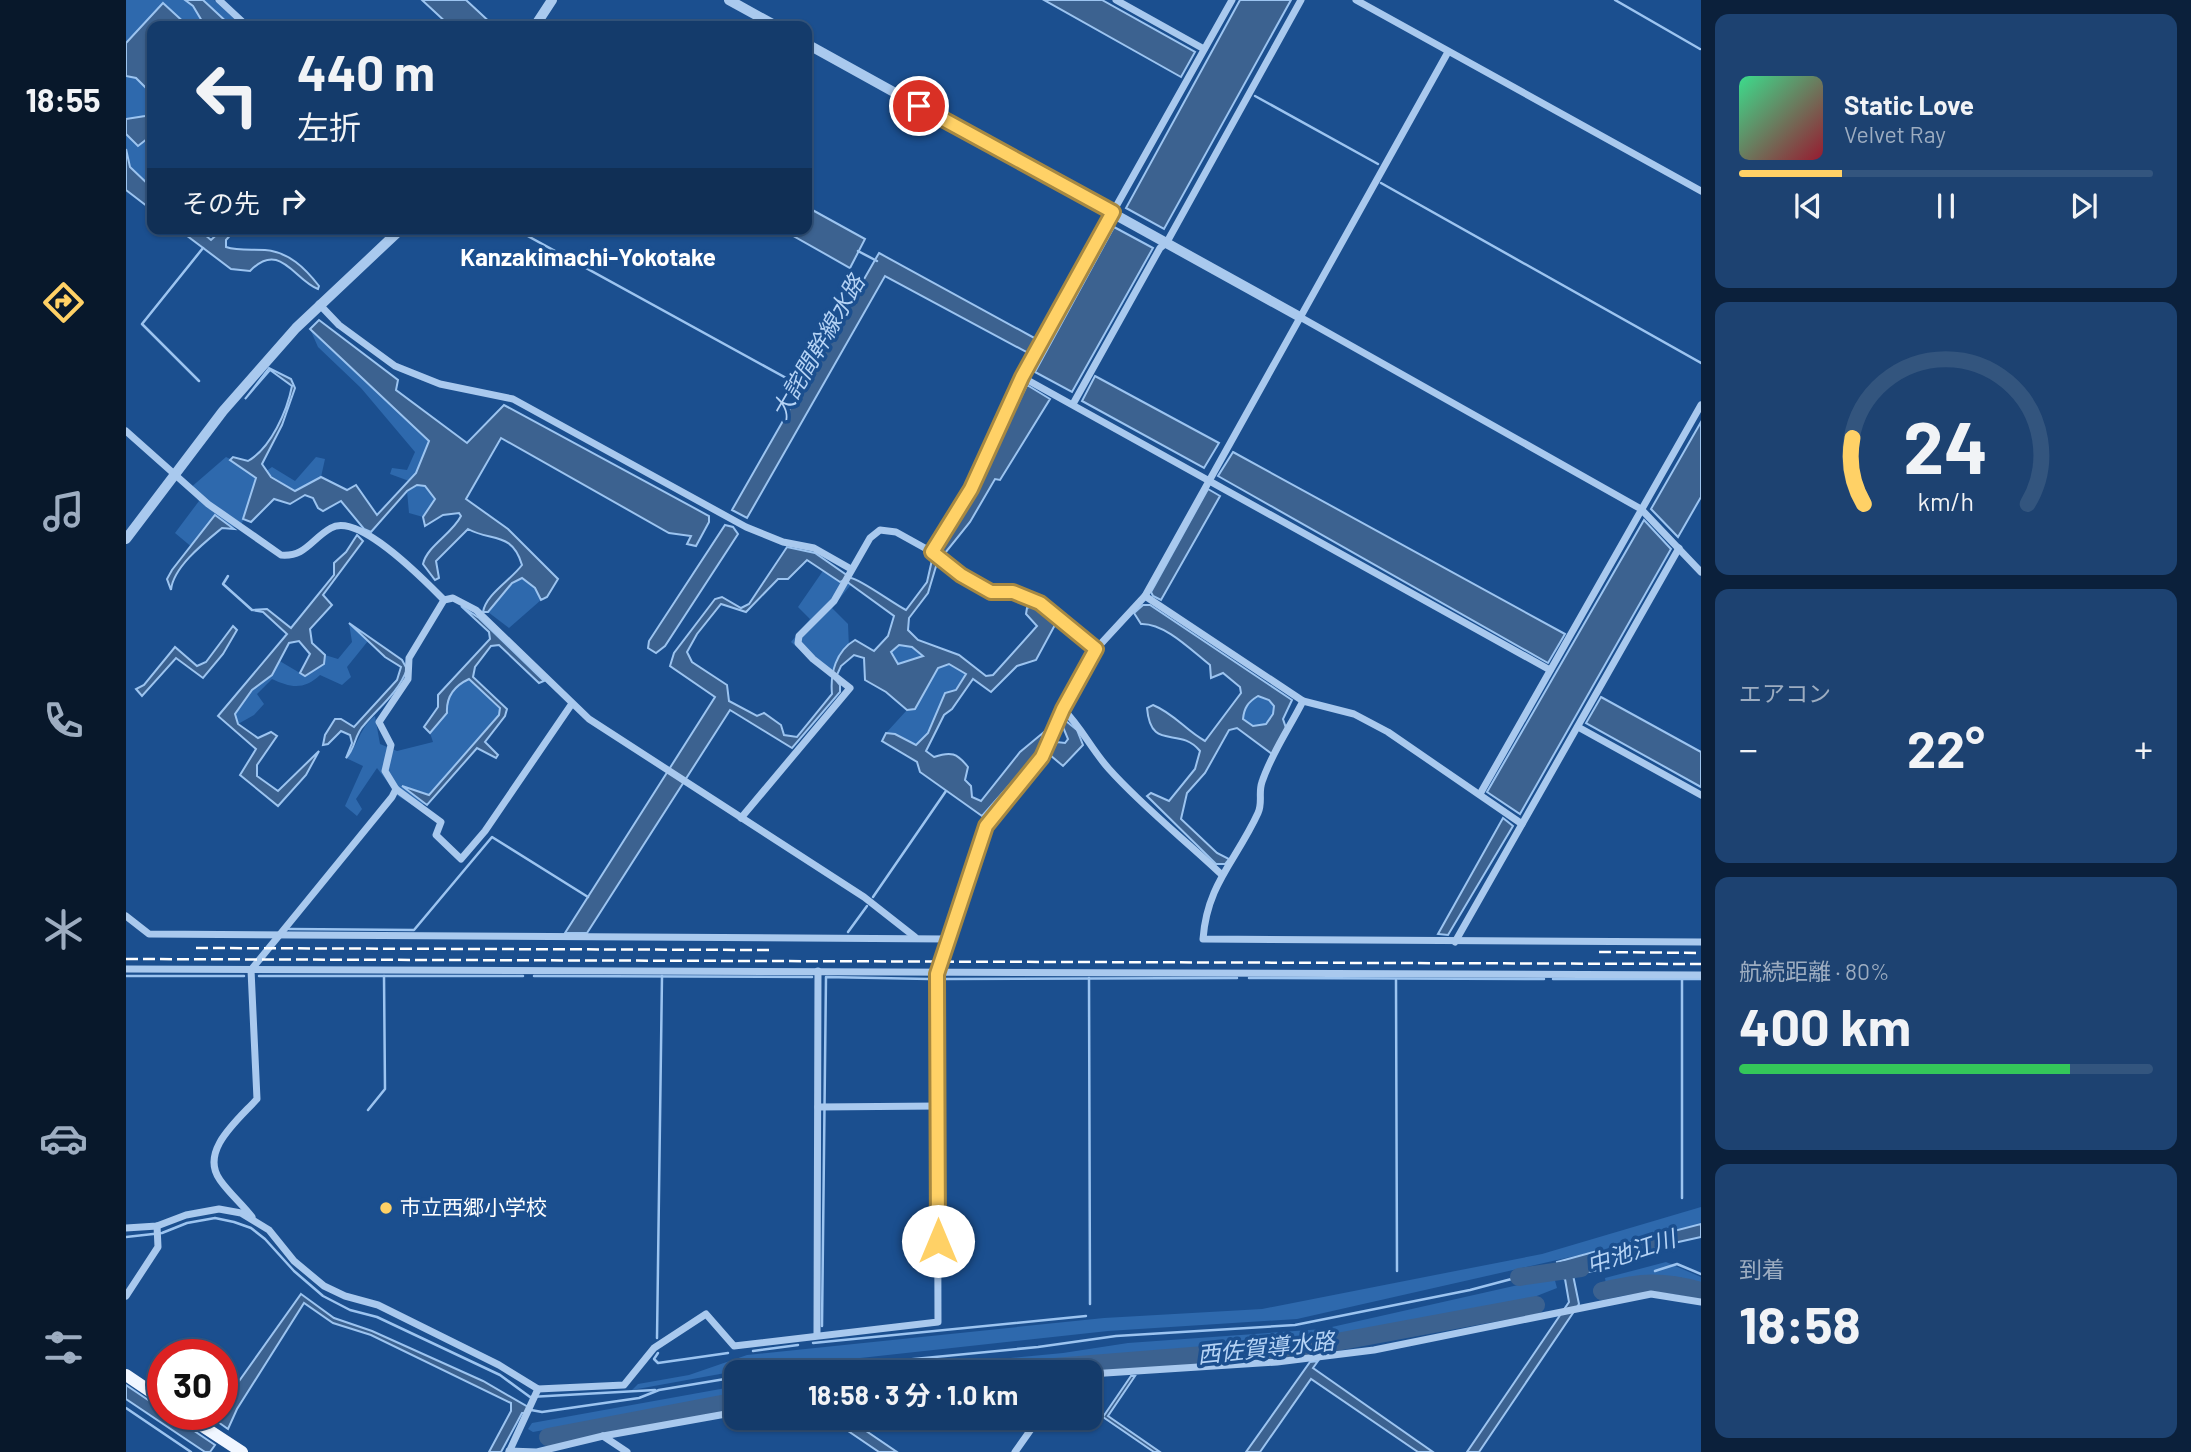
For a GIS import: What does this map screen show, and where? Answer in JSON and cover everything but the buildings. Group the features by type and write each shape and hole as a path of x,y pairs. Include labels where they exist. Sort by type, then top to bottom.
{"main road":[{"path":"126,1375 147,1389"},
{"path":"208,1430 242,1452"}],"street":[{"path":"219,0 242,21"},
{"path":"538,21 551,0"},
{"path":"729,0 767,21"},
{"path":"1116,0 1204,49"},
{"path":"932,552 971,489 1037,348 1232,0"},
{"path":"1073,404 1160,248 1167,242 1301,0"},
{"path":"1356,0 1701,191"},
{"path":"812,47 1167,242 1641,509 1701,572"},
{"path":"396,789 251,970 257,1099 229,1130 213,1154 212,1163 220,1180 252,1217 269,1230 294,1261 324,1286 345,1296 378,1305 499,1365 538,1389 624,1385 654,1348 706,1314 734,1346 817,1334 938,1322 937,974 986,826 1042,757 1063,709 1096,649 1145,596 1448,52"},
{"path":"126,539 223,411 319,304 394,235"},
{"path":"319,304 339,325 395,366 440,384 513,399 739,523 783,542 814,548 851,569"},
{"path":"1022,377 1550,670"},
{"path":"1480,794 1701,405"},
{"path":"126,431 208,504 281,555 294,556 310,548 331,527 342,524 354,527 407,562 444,600"},
{"path":"741,818 850,688 798,643 799,636 834,601 851,569 880,530 896,532 932,552 961,575 991,592 1013,592 1040,603 1096,649"},
{"path":"1455,942 1679,548"},
{"path":"1145,596 1303,701 1354,713 1388,732 1522,824"},
{"path":"571,705 485,831 461,859 436,835 440,822 396,789 385,771 391,745 379,722 408,679 409,658 444,600 453,598 476,610 571,705 864,897 915,937"},
{"path":"1303,701 1260,785 1263,803 1245,842 1223,871 1205,914 1203,939 1701,942"},
{"path":"1063,709 1082,728 1091,747 1110,771 1223,871"},
{"path":"1578,727 1701,795"},
{"path":"126,916 149,934 947,939"},
{"path":"126,969 1701,975"},
{"path":"817,1334 818,971"},
{"path":"818,1107 938,1106"},
{"path":"126,1228 157,1226 186,1214 219,1209 252,1217"},
{"path":"126,1296 158,1247 157,1226"},
{"path":"1102,1373 1277,1362 1374,1350 1584,1305 1651,1294 1701,1302"},
{"path":"538,1389 509,1451 537,1452 603,1436 724,1414"},
{"path":"1015,1452 1031,1430"},
{"path":"603,1436 626,1452"}],"shaded area":[{"path":"126,0 214,0 237,21 147,21 147,192 126,175"},
{"path":"310,329 429,441 416,473 409,481 390,474 392,468 407,470 415,452 361,388 318,347"},
{"path":"226,457 254,470 267,488 238,528 216,523 193,548 175,533 199,501 189,489"},
{"path":"316,457 325,459 321,477 295,491 265,472 272,467 295,481"},
{"path":"417,485 425,486 435,499 423,517 409,513 407,491"},
{"path":"827,565 853,582 832,608 848,624 849,648 830,677 791,642 810,619 798,607"},
{"path":"522,578 535,588 541,600 509,628 488,612 512,583"},
{"path":"349,623 368,641 347,667 351,677 342,685 320,675 297,686 272,679 257,694 264,704 254,715 238,724 235,714 252,690 272,675 278,660 305,676 324,664 325,655 338,659 352,642"},
{"path":"899,645 912,647 923,656 898,664 891,652"},
{"path":"949,664 966,674 956,691 945,693 928,733 916,745 895,734 886,733 907,710 916,708 938,668"},
{"path":"469,679 500,708 499,715 419,809 398,796 377,768 356,799 362,809 357,816 345,806 363,766 346,758 370,721 375,716 380,744 397,751 433,742 430,733 447,713 452,693"},
{"path":"1258,696 1270,700 1274,707 1273,714 1266,724 1253,726 1243,719 1247,706"},
{"path":"1701,1207 1701,1224 1613,1247 1612,1254 1605,1256 1597,1251 1297,1319 1108,1331 841,1360 732,1360 747,1355 1104,1318 1262,1309 1542,1254"},
{"path":"1666,1262 1701,1277 1701,1284 1666,1276 1642,1277 1606,1284 1605,1278"},
{"path":"1554,1277 1557,1288 1524,1301 1338,1337 1070,1360 990,1360 1128,1343 1323,1329"},
{"path":"724,1363 724,1373 632,1390 638,1384 689,1375"},
{"path":"724,1388 724,1396 533,1432 528,1429 532,1423"}],"water":[{"path":"185,0 203,0 226,21 202,21 193,6"},
{"path":"422,0 466,0 489,21 445,21"},
{"path":"1044,0 1102,0 1195,52 1181,77"},
{"path":"1240,0 1291,0 1164,229 1126,208"},
{"path":"163,3 183,21 147,21 147,89 136,78 126,76 126,43"},
{"path":"147,114 147,139 138,146 126,134 126,119"},
{"path":"126,149 130,167 147,183 147,206 126,190"},
{"path":"812,210 865,239 850,268 792,235 812,235"},
{"path":"1114,227 1153,248 1072,392 1035,372"},
{"path":"186,235 205,235 211,240 216,235 231,235 226,240 226,247 282,254 302,267 319,286 318,289 286,265 270,259 250,271 231,269"},
{"path":"879,253 1038,340 1030,354 885,276 747,518 732,510"},
{"path":"319,320 398,380 396,390 467,443 504,405 709,516 709,522 696,546 687,544 691,536 669,533 501,438 466,499 508,529 558,579 547,597 541,600 535,588 522,578 512,583 488,612 483,612 489,599 522,565 518,554 507,542 468,529 436,561 439,578 435,580 423,564 425,558 461,516 459,513 443,515 425,526 423,517 435,499 425,486 417,485 407,491 371,532 364,529 341,501 323,511 318,508 313,498 305,495 290,504 274,499 251,522 243,519 256,478 230,460 233,457 248,461 264,447 282,417 292,386 270,370 245,399 269,368 291,379 295,388 282,425 262,464 271,477 295,491 321,477 347,490 356,485 377,515 416,473 429,441 310,329"},
{"path":"1095,376 1219,443 1204,468 1082,401"},
{"path":"1027,385 1050,399 1000,480 995,479 970,522 937,563 928,593 909,618 908,630 918,640 959,655 986,676 993,675 1037,626 1026,614 1027,608 1034,605 1056,623 1036,660 1017,666 991,692 973,679 952,709 944,715 926,751 934,757 953,754 960,759 968,767 965,780 971,786 972,797 981,801 1020,752 1044,732 1036,755 982,816 920,772 917,762 882,741 886,733 895,734 916,745 928,733 945,693 956,690 966,674 949,664 938,668 915,709 907,710 886,692 865,680 864,658 854,655 841,666 835,679 840,685 840,692 792,748 730,710 587,933 565,933 715,697 670,666 674,653 715,599 722,597 741,608 749,604 787,547 815,553 906,610 927,582 932,560 971,502","holes":["807,560 840,582 845,580 894,616 888,636 874,651 855,640 843,650 833,671 832,694 797,737 784,735 781,725 764,713 757,716 729,701 727,685 692,662 687,652 697,634 721,604 746,612 778,579 788,579","899,645 912,647 923,656 898,664 891,652"]},
{"path":"1701,422 1701,497 1678,537 1651,509"},
{"path":"1233,452 1565,634 1548,663 1218,476"},
{"path":"1208,489 1220,496 1161,600 1151,592"},
{"path":"215,515 234,529 222,528 199,548 177,573 171,590 167,579 172,570"},
{"path":"1644,520 1671,549 1520,814 1487,792"},
{"path":"725,525 733,527 738,534 665,646 656,653 648,648 649,641"},
{"path":"357,535 363,541 323,595 332,605 310,629 312,643 325,655 324,664 305,676 300,673 310,654 299,641 289,643 272,675 252,690 235,714 238,724 258,738 271,732 277,736 257,765 257,776 278,791 319,751 306,775 278,806 240,775 256,749 218,716 287,634 263,612 252,610 267,609 291,628 334,575 334,563 346,552"},
{"path":"1143,605 1150,605 1292,700 1283,719 1286,728 1272,754 1237,728 1229,730 1205,773 1187,793 1181,819 1217,853 1229,859 1225,864 1216,864 1147,796 1151,793 1169,801 1195,769 1200,751 1183,740 1160,735 1150,722 1147,708 1153,705 1161,709 1205,741 1241,693 1240,687 1223,673 1211,678 1210,665 1169,633 1141,624 1134,613","holes":["1258,696 1269,700 1274,706 1273,714 1266,724 1253,726 1243,719 1247,706 1255,698"]},
{"path":"461,606 479,618 544,681 539,683 499,645 491,646 475,667 473,677 507,709 505,716 485,742 498,755 496,758 477,748 427,805 402,786 429,795 499,715 500,708 469,679 452,693 447,713 430,733 424,727 438,707 438,695 490,639 489,632"},
{"path":"349,623 402,660 407,669 394,692 361,729 346,758 352,743 350,735 341,731 328,744 323,745 325,735 335,719 341,719 354,727 397,680 401,667 385,657"},
{"path":"233,626 237,630 223,654 203,678 176,658 142,696 136,689 144,685 175,647 197,666 206,662"},
{"path":"1601,697 1701,752 1701,787 1586,723"},
{"path":"1066,721 1077,730 1083,745 1063,766 1050,755 1057,742 1065,743 1068,739 1063,727"},
{"path":"1503,818 1513,826 1448,935 1438,934"},
{"path":"1701,1224 1701,1237 1656,1247 1651,1255 1621,1265 1615,1261 1610,1262 1613,1267 1573,1275 1579,1304 1479,1452 1467,1452 1569,1302 1565,1279 1559,1276 1557,1262 1597,1251 1605,1256 1612,1254 1612,1247"},
{"path":"301,1294 334,1318 372,1331 483,1381 528,1407 501,1452 489,1452 511,1411 511,1403 371,1335 333,1323 304,1303 238,1407 238,1383"},
{"path":"1318,1361 1313,1368 1433,1452 1418,1452 1311,1379 1260,1452 1246,1452 1310,1362"},
{"path":"1131,1376 1135,1376 1108,1416 1160,1452 1154,1452 1103,1417"},
{"path":"126,1385 147,1399 147,1413 126,1399"},
{"path":"172,1430 193,1430 215,1445 210,1452 205,1452"},
{"path":"847,1430 865,1430 897,1452 879,1452"}],"waterway":[{"path":"1615,0 1700,49"},
{"path":"1255,96 1378,164"},
{"path":"1381,183 1701,363"},
{"name":"大詫間幹線水路","path":"526,235 788,379"},
{"path":"199,381 142,324 203,248"},
{"path":"858,251 877,261"},
{"path":"228,576 223,584 252,610"},
{"path":"873,897 946,791"},
{"path":"289,929 414,930 492,837 588,897"},
{"path":"848,932 867,906"},
{"path":"126,976 244,976"},
{"path":"259,976 523,976"},
{"path":"368,1110 385,1089 384,976"},
{"path":"534,976 812,977"},
{"path":"657,1338 662,976"},
{"path":"822,1326 826,977 929,979"},
{"path":"1089,978 1090,1304"},
{"path":"944,979 1237,978"},
{"path":"1249,978 1544,979"},
{"path":"1553,979 1701,979"},
{"path":"1682,979 1682,1198"},
{"path":"1396,980 1397,1271"},
{"path":"126,1237 162,1233 187,1223 215,1218 234,1222 251,1228 265,1239 294,1271 323,1296 350,1310 377,1317 500,1375 530,1397 655,1390"},
{"path":"1655,1271 1677,1264 1701,1274"},
{"name":"中池江川","path":"1519,1277 1581,1268"},
{"path":"903,1360 1038,1347 1116,1336 1295,1325 1470,1290 1519,1277"},
{"name":"西佐賀導水路","path":"1602,1291 1652,1284 1675,1285 1701,1291"},
{"name":"西佐賀導水路","path":"1102,1363 1315,1346 1536,1305"},
{"path":"813,1343 1086,1316"},
{"path":"753,1351 798,1345"},
{"path":"658,1353 654,1359 658,1363 728,1353"},
{"path":"531,1410 542,1412 639,1398 659,1390 724,1379"},
{"name":"西佐賀導水路","path":"548,1437 724,1403"},
{"path":"126,1408 191,1452"}],"railway":[{"path":"196,948 770,950"},
{"path":"1599,952 1701,953"},
{"path":"126,959 1701,964"}],"place":[{"name":"市立西郷小学校","path":"386,1208"}],"district":[{"name":"Kanzakimachi-Yokotake","path":"588,258"}],"route":[{"path":"919,106 1113,212 1022,377 971,489 932,552 961,575 991,592 1013,592 1040,603 1096,649 1063,709 1042,757 993,814 986,826 937,974 938,1241"}]}
